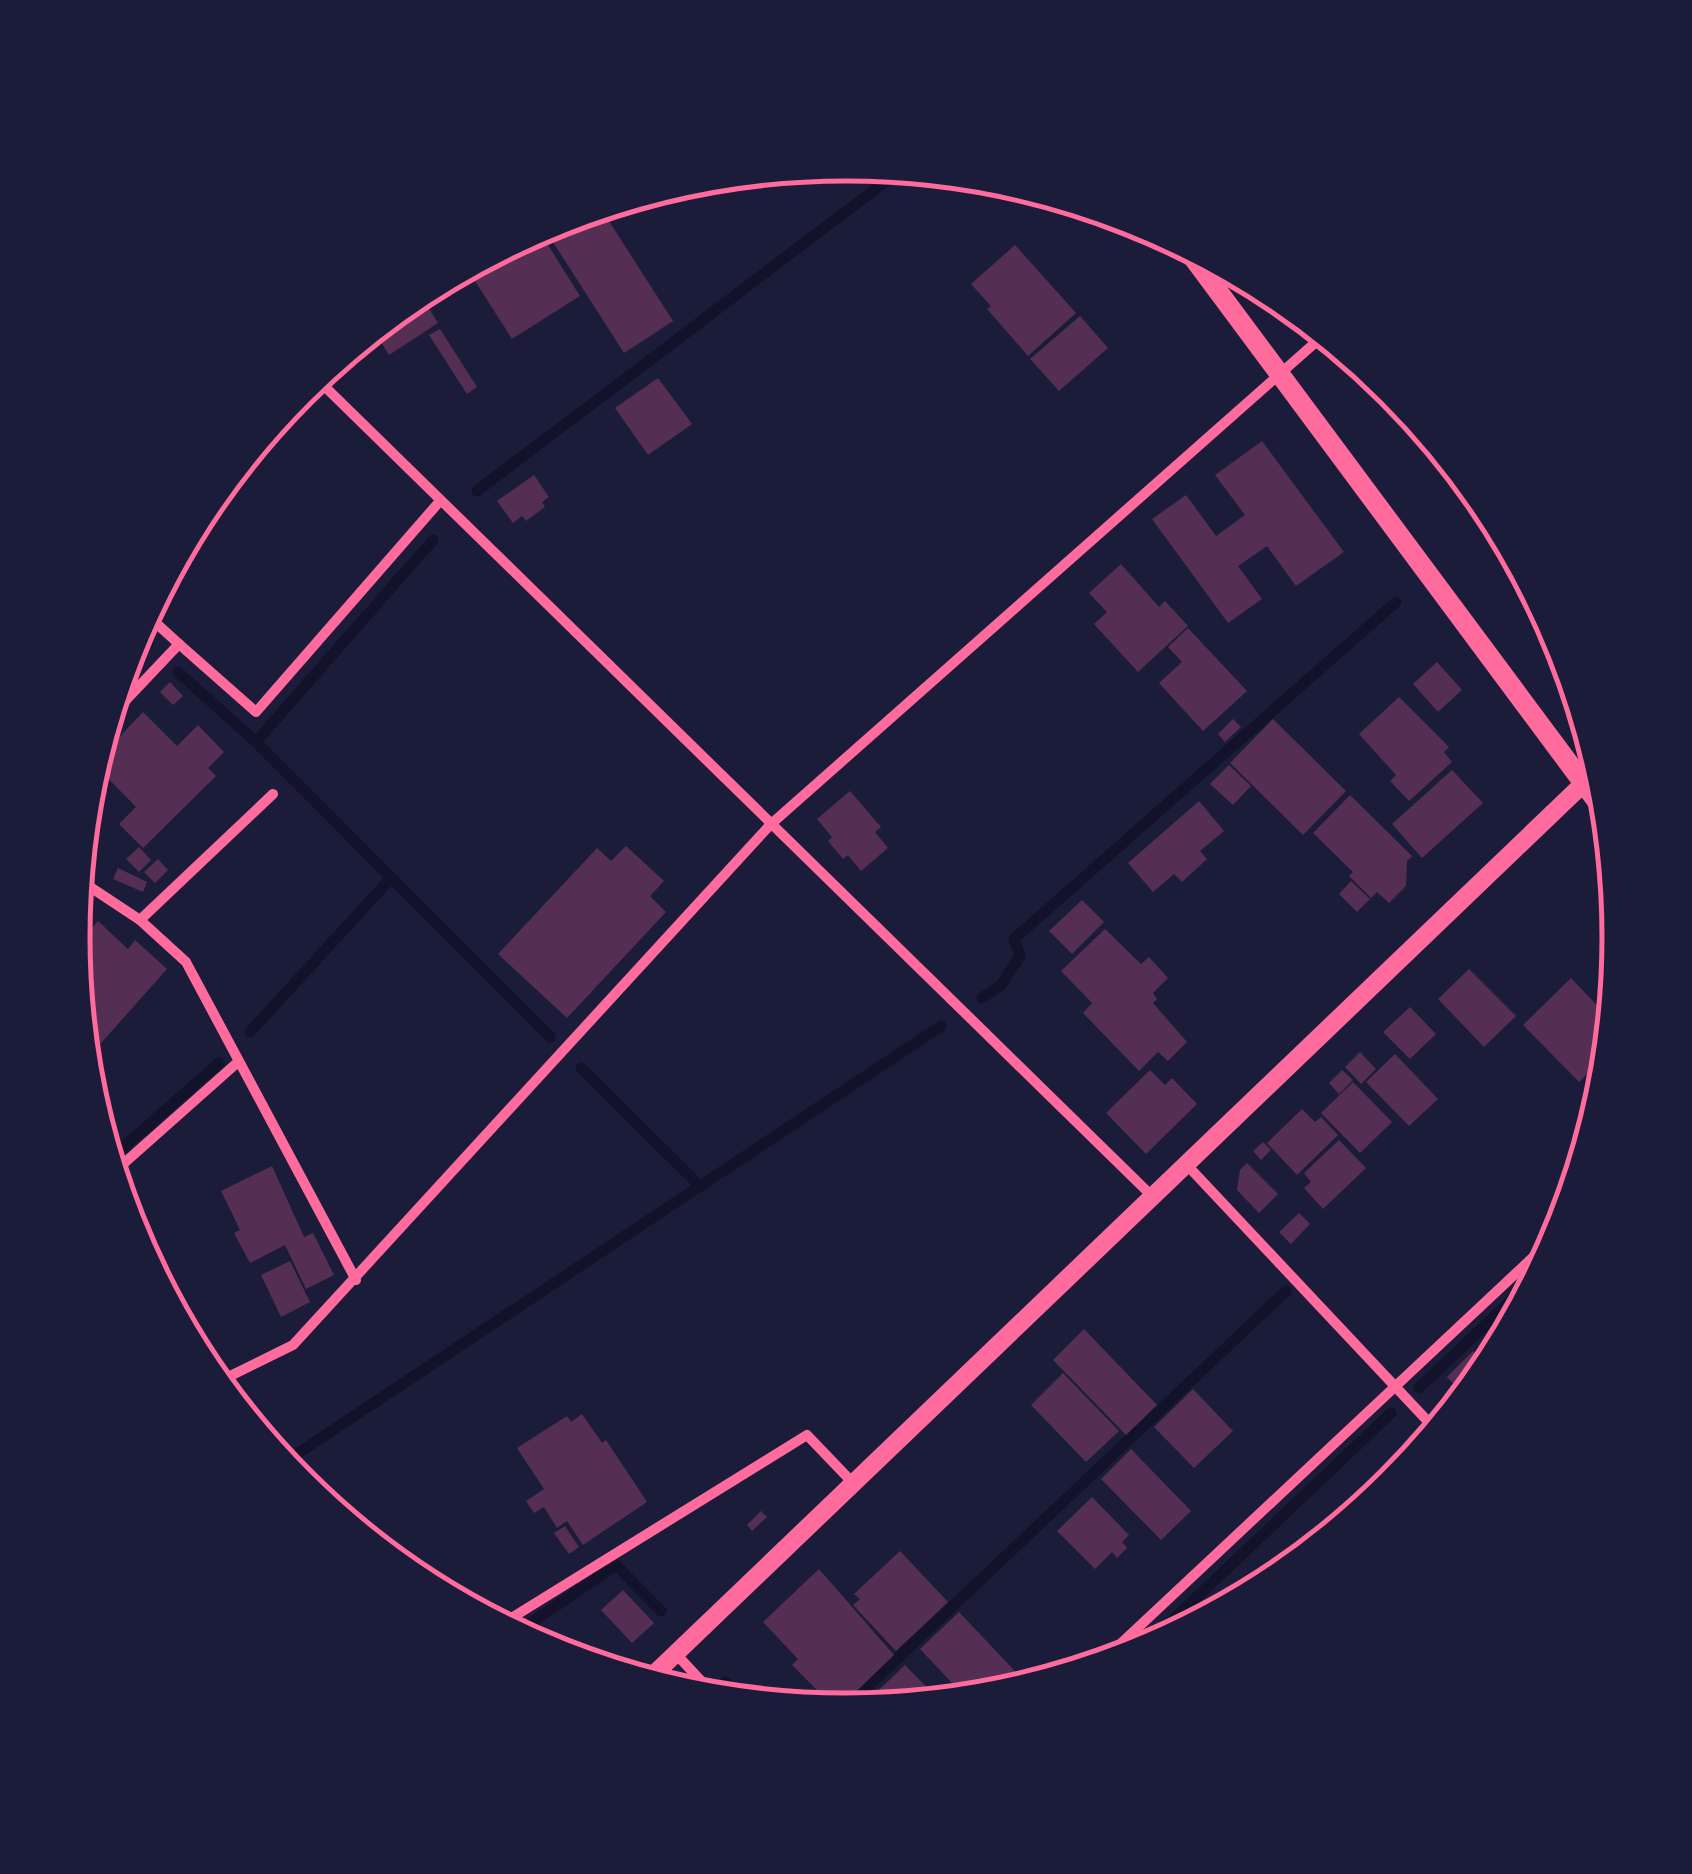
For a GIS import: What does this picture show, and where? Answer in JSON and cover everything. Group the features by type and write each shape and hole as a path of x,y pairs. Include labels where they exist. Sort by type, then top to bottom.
{"main road":[{"path":"1203,271 1586,787"}],"street":[{"path":"231,1376 293,1345 770,825 1314,343"},
{"path":"326,388 1153,1196"},
{"path":"158,625 256,712 440,502"},
{"path":"129,697 179,644"},
{"path":"660,1669 1584,784"},
{"path":"140,920 273,794"},
{"path":"92,888 140,920 186,962 356,1280"},
{"path":"125,1163 238,1062"},
{"path":"1186,1164 1427,1420"},
{"path":"1127,1638 1528,1261"},
{"path":"514,1616 807,1435 854,1483"},
{"path":"676,1654 698,1678"}],"building":[{"path":"608,220 673,321 624,353 552,241"},
{"path":"547,243 580,296 512,339 474,279"},
{"path":"1015,245 1076,313 1028,356 971,284"},
{"path":"428,307 438,323 389,355 381,341"},
{"path":"1080,316 1108,348 1059,391 1030,359"},
{"path":"440,329 477,387 467,394 429,335"},
{"path":"658,378 692,424 648,455 615,408"},
{"path":"1262,441 1344,552 1296,586 1267,546 1238,566 1262,599 1228,623 1152,519 1186,495 1216,536 1245,515 1215,475"},
{"path":"534,475 549,497 542,502 545,507 526,521 522,516 513,523 497,501"},
{"path":"1121,564 1159,607 1165,601 1188,626 1138,672 1094,624 1107,612 1089,593"},
{"path":"1188,628 1247,691 1203,731 1159,683 1182,662 1168,647"},
{"path":"1437,662 1462,690 1438,712 1413,684"},
{"path":"170,682 183,696 173,705 160,692"},
{"path":"1399,697 1449,747 1444,752 1452,762 1409,801 1390,781 1396,775 1359,734"},
{"path":"143,712 177,746 198,725 224,752 208,768 216,776 143,848 119,824 136,807 108,778 116,740"},
{"path":"1233,719 1241,727 1225,742 1218,734"},
{"path":"1273,719 1346,791 1303,835 1230,763"},
{"path":"1229,765 1251,786 1233,805 1210,784"},
{"path":"1452,770 1483,803 1422,858 1392,824"},
{"path":"850,791 881,827 875,832 888,848 861,871 848,855 843,859 817,819"},
{"path":"1350,795 1412,856 1407,861 1406,886 1389,903 1377,892 1371,898 1349,876 1353,872 1313,833"},
{"path":"1199,801 1224,831 1200,851 1207,859 1182,882 1174,874 1153,892 1128,863"},
{"path":"626,846 664,881 650,896 666,912 567,1018 498,954 597,848 611,861"},
{"path":"139,847 151,860 139,872 126,859"},
{"path":"158,859 168,870 155,883 144,872"},
{"path":"118,868 147,882 143,892 113,879"},
{"path":"1351,881 1370,899 1357,912 1339,894"},
{"path":"1082,900 1104,922 1072,954 1049,931"},
{"path":"98,921 128,949 135,940 167,969 98,1047 92,986 90,930"},
{"path":"1105,929 1141,964 1149,957 1168,978 1153,993 1157,999 1153,1003 1187,1042 1168,1061 1158,1052 1139,1071 1083,1013 1092,1003 1061,971"},
{"path":"1469,969 1516,1016 1484,1047 1438,999"},
{"path":"1571,978 1598,1007 1589,1072 1579,1082 1523,1025"},
{"path":"1410,1007 1436,1034 1410,1059 1383,1032"},
{"path":"1360,1052 1376,1069 1361,1084 1345,1067"},
{"path":"1395,1054 1438,1099 1409,1126 1366,1082"},
{"path":"1150,1070 1165,1085 1172,1078 1197,1104 1146,1154 1106,1113"},
{"path":"1342,1070 1353,1080 1339,1094 1329,1083"},
{"path":"1353,1082 1392,1122 1360,1153 1321,1113"},
{"path":"1302,1109 1315,1122 1321,1117 1338,1135 1297,1175 1267,1143"},
{"path":"1339,1140 1366,1168 1323,1209 1304,1188 1311,1182 1304,1173"},
{"path":"1263,1142 1271,1150 1261,1160 1253,1151"},
{"path":"1247,1163 1278,1194 1259,1213 1237,1190 1240,1170"},
{"path":"272,1166 304,1237 313,1233 334,1275 306,1289 285,1245 250,1263 234,1233 240,1230 221,1191"},
{"path":"1299,1213 1310,1224 1291,1244 1279,1232"},
{"path":"290,1261 310,1302 281,1317 261,1275"},
{"path":"1084,1329 1157,1405 1126,1435 1053,1360"},
{"path":"1473,1351 1476,1355 1455,1385 1447,1377"},
{"path":"1063,1373 1119,1431 1086,1462 1031,1405"},
{"path":"1193,1389 1233,1431 1194,1468 1154,1427"},
{"path":"582,1414 602,1443 606,1440 647,1502 583,1545 567,1521 557,1528 544,1507 534,1513 526,1501 544,1489 517,1448 567,1416 571,1422"},
{"path":"1131,1449 1191,1511 1161,1540 1101,1479"},
{"path":"1092,1497 1129,1535 1122,1542 1127,1548 1117,1558 1112,1552 1095,1569 1057,1531"},
{"path":"761,1511 767,1517 752,1531 747,1525"},
{"path":"565,1526 579,1547 569,1554 554,1533"},
{"path":"900,1551 948,1602 896,1651 853,1605 860,1599 854,1594"},
{"path":"819,1569 894,1655 855,1693 819,1692 792,1665 798,1659 763,1622"},
{"path":"623,1590 654,1623 632,1643 601,1610"},
{"path":"959,1612 1016,1673 954,1685 920,1649"},
{"path":"905,1665 928,1688 895,1691 877,1692"}],"waterway":[{"path":"477,491 884,183"},
{"path":"178,672 256,742 433,540"},
{"path":"982,998 1001,985 1020,956 1014,939 1396,602"},
{"path":"256,742 550,1037"},
{"path":"250,1032 391,878"},
{"path":"296,1455 941,1026"},
{"path":"121,1149 219,1063"},
{"path":"581,1068 700,1186"},
{"path":"862,1692 1286,1291"},
{"path":"1419,1388 1506,1305"},
{"path":"1176,1617 1391,1413"},
{"path":"530,1623 616,1565 661,1611"}]}
